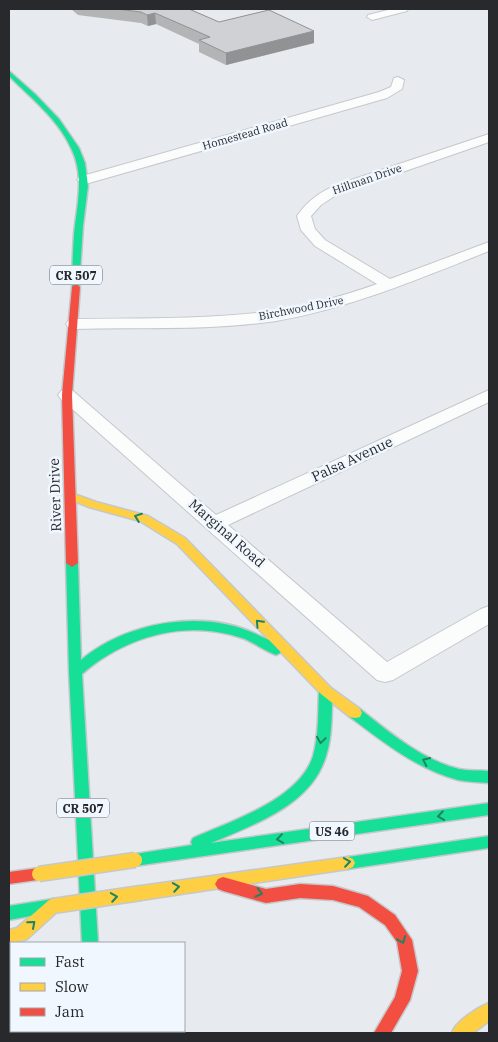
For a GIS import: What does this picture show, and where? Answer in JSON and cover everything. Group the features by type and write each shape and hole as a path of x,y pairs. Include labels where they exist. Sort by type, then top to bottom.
{"main road":[{"name":"River Drive","path":"9,72 46,108 65,130 78,159 84,180 67,395 75,672 90,942"},
{"path":"70,496 86,504 132,514 158,525 181,541 292,659 326,691 391,740 425,761 459,774 489,778"},
{"path":"75,672 94,654 116,642 137,634 179,626 223,629 246,634 292,659"},
{"path":"175,853 270,808 302,787 318,763 326,691"},
{"name":"US 46","path":"9,878 489,809"},
{"name":"US 46","path":"9,913 212,881 489,842"},
{"path":"212,881 266,896 300,891 333,893 363,901 390,920 404,940 410,971 402,1000 382,1033"},
{"path":"9,937 21,934 53,906"},
{"path":"460,1033 489,1011"}],"street":[{"path":"372,17 403,9"},
{"name":"Homestead Road","path":"84,180 383,95 396,89 398,80"},
{"name":"Hillman Drive","path":"389,285 320,243 308,230 304,216 311,205 325,194 489,138"},
{"name":"Birchwood Drive","path":"74,324 229,320 274,316 316,308 389,285 489,246"},
{"name":"Marginal Road","path":"67,395 385,674 489,614"},
{"name":"Palsa Avenue","path":"215,523 489,395"}],"building":[{"path":"117,9 189,9 219,22 269,10 314,31 226,53 199,40 210,37 155,13 147,15 141,12"}],"traffic: fast":[{"path":"9,73 57,120 75,148 81,163 84,186 78,234 76,287"},
{"path":"72,563 75,672 90,942"},
{"path":"75,672 92,657 112,645 132,636 177,626 223,628 245,634 276,650"},
{"path":"198,842 248,820 282,802 309,777 317,763 322,746 326,691"},
{"path":"355,713 404,748 430,763 458,774 489,777"},
{"path":"135,860 489,809"},
{"path":"348,863 489,842"},
{"path":"9,913 53,906"}],"traffic: slow":[{"path":"71,496 92,505 144,519 181,541 326,691 355,713"},
{"path":"39,874 135,860"},
{"path":"141,893 348,863"},
{"path":"53,906 141,893"},
{"path":"9,937 21,934 53,906"},
{"path":"460,1033 489,1011"}],"traffic: jam":[{"path":"72,563 67,395 76,287"},
{"path":"9,878 39,874"},
{"path":"223,884 266,896 300,891 333,893 363,901 390,920 404,940 410,971 402,1000 382,1033"}]}
